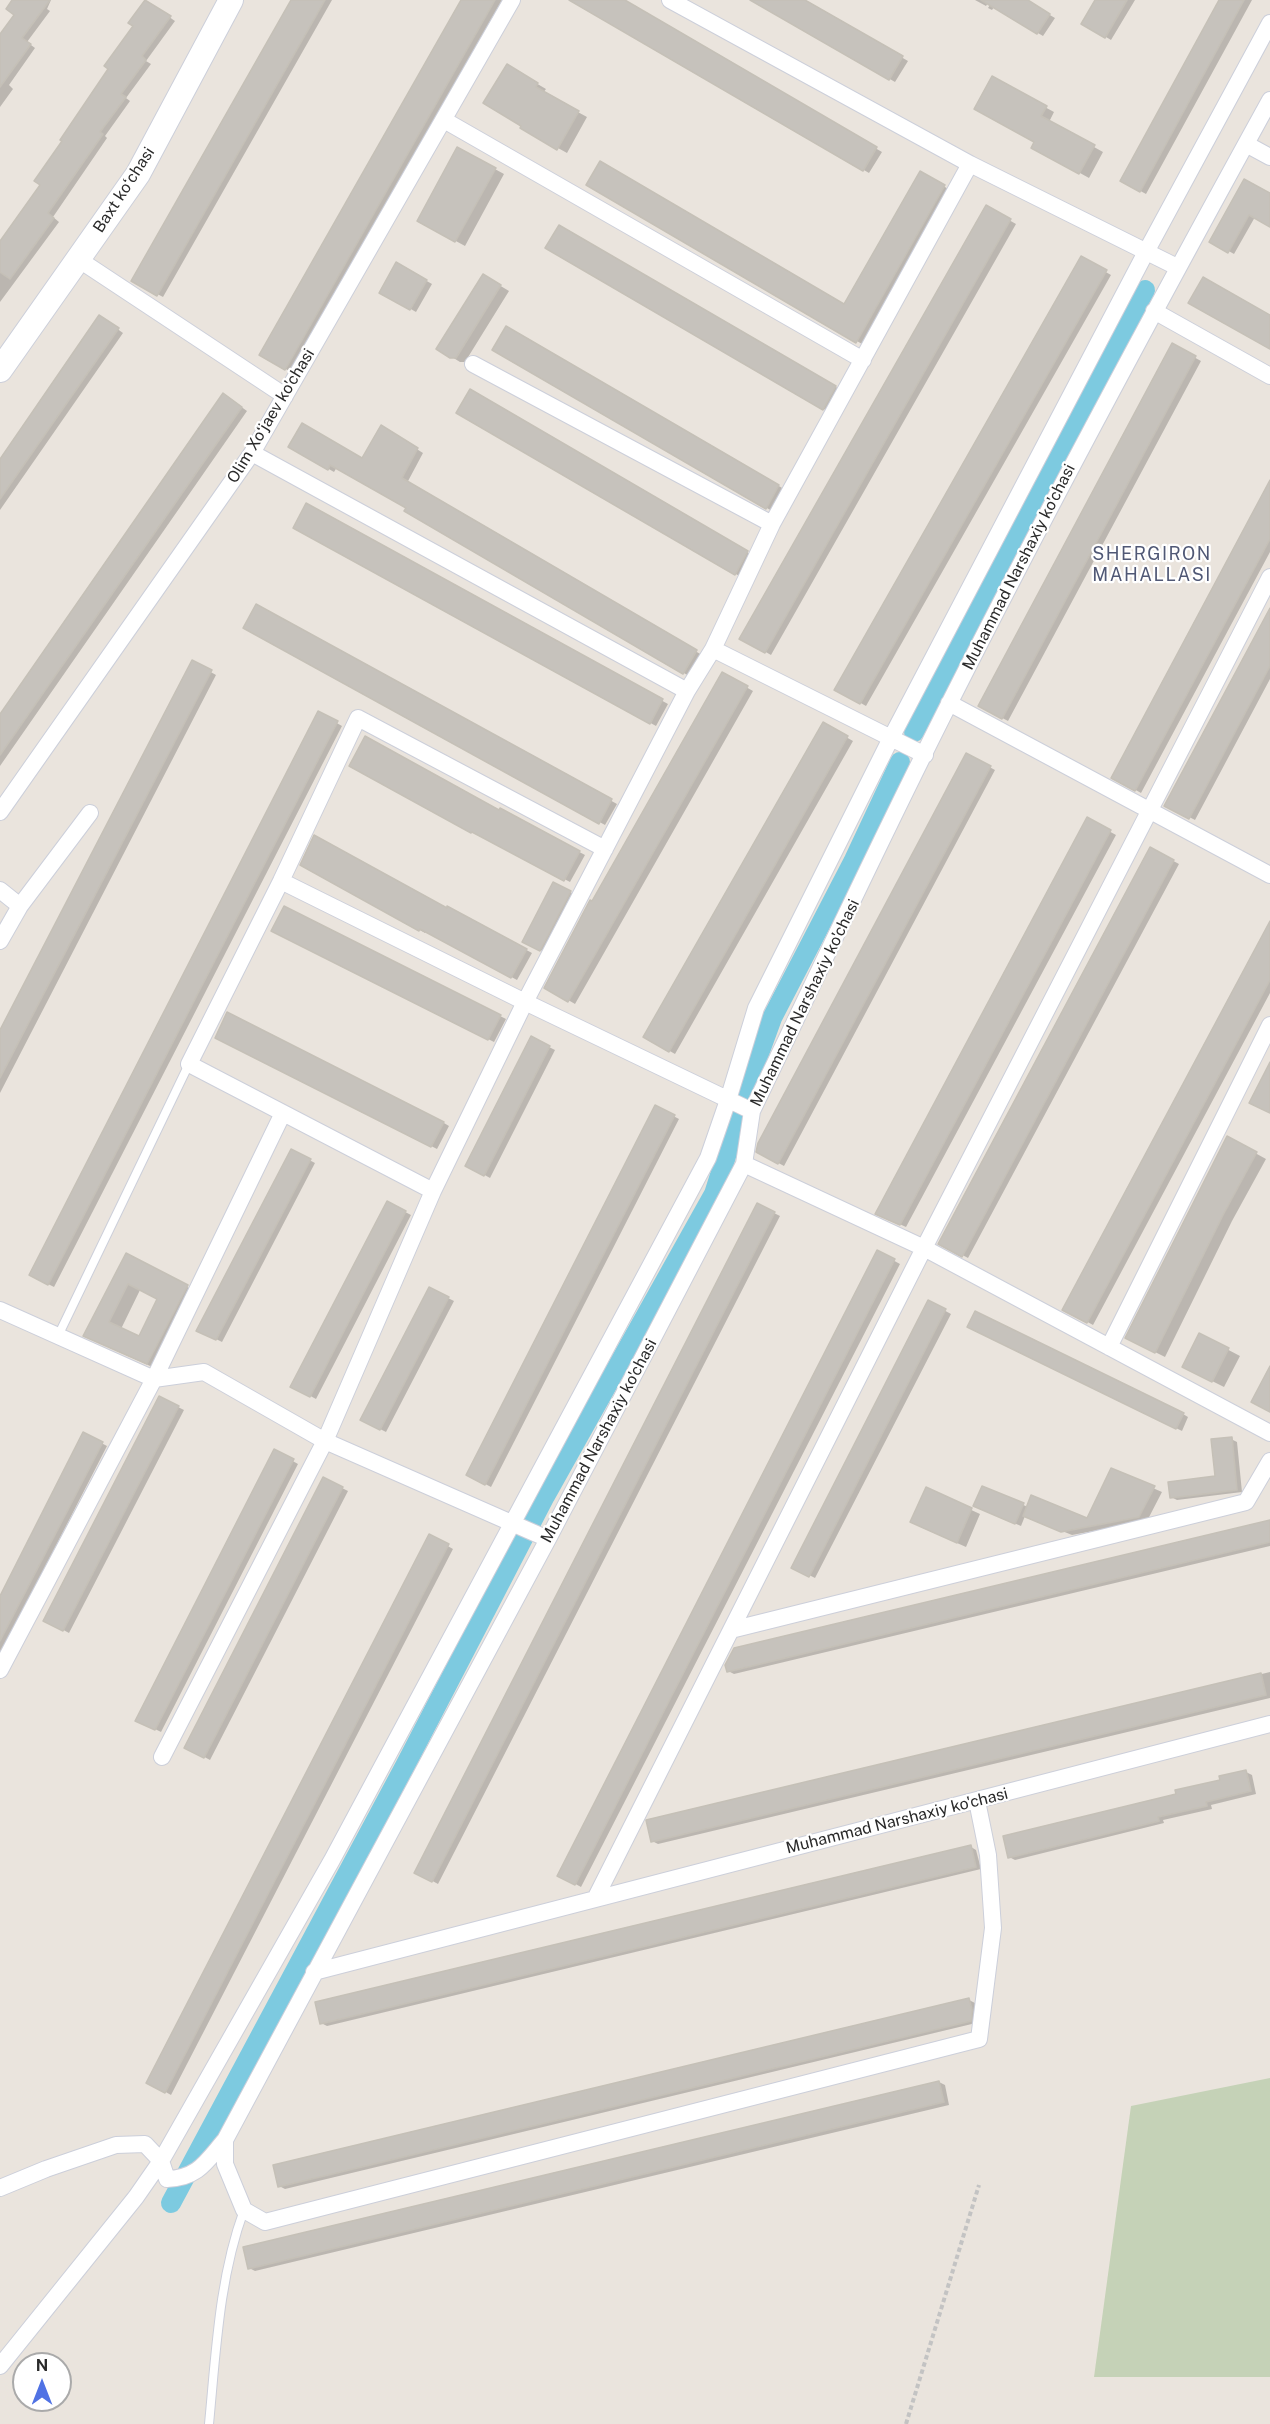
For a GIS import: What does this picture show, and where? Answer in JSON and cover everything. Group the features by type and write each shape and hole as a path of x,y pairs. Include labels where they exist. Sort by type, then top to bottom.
{"main road":[{"name":"Baxt koʻchasi","path":"0,370 138,174 223,3"}],"street":[{"name":"Olim Xoʻjaev ko'chasi","path":"0,812 252,453 512,0"},
{"path":"669,0 970,164 1177,267"},
{"path":"0,2366 136,2197 161,2161 332,1860 708,1158 756,1008 891,738 1146,252 1270,23"},
{"name":"Muhammad Narshaxiy ko'chasi","path":"161,2161 167,2180 183,2178 202,2168 225,2140 548,1539 744,1164 752,1112 949,703 1177,267 1270,100"},
{"path":"444,120 863,360"},
{"path":"1246,144 1270,157"},
{"path":"162,1757 325,1441 433,1191 525,1002 687,691 713,649 772,524 970,164"},
{"path":"78,259 285,396"},
{"path":"1154,311 1270,376"},
{"path":"473,364 772,524"},
{"path":"252,453 687,691"},
{"path":"596,1897 1148,809 1270,577"},
{"path":"713,649 925,755"},
{"path":"949,703 1270,874"},
{"path":"433,1191 189,1064 281,881 358,718 605,849"},
{"path":"0,941 20,906 90,813"},
{"path":"281,881 752,1112"},
{"path":"0,890 20,906"},
{"path":"1109,1347 1270,1025"},
{"path":"0,1670 154,1379 283,1113"},
{"path":"744,1164 924,1248 1270,1433"},
{"path":"0,1310 154,1379 204,1372 325,1441 548,1539"},
{"path":"731,1630 1246,1502 1270,1461"},
{"name":"Muhammad Narshaxiy ko'chasi","path":"314,1972 1270,1724"},
{"path":"225,2140 225,2164 244,2210 265,2222 979,2039 993,1928 988,1855 977,1801"},
{"path":"0,2188 46,2169 116,2145 145,2144 161,2161"}],"lane":[{"path":"58,1336 189,1064"},
{"path":"209,2424 218,2326 232,2241 244,2210"}],"path":[{"path":"906,2424 979,2185"}],"green space":[{"path":"1270,2078 1270,2377 1094,2377 1131,2106"}],"building":[{"path":"12,0 50,0 22,38 31,44 0,87 0,34 14,15 6,9"},
{"path":"145,0 171,16 142,56 146,60 121,94 126,97 100,132 103,134 48,213 54,218 10,279 0,272 0,241 40,185 34,181 108,69 104,66 133,26 128,23"},
{"path":"291,0 325,0 157,296 131,281"},
{"path":"461,0 495,0 285,370 259,355"},
{"path":"569,0 625,0 877,147 863,171"},
{"path":"750,0 805,0 903,56 889,80"},
{"path":"981,0 1028,0 1050,14 1037,34"},
{"path":"1095,0 1127,0 1105,38 1081,24"},
{"path":"1219,0 1244,0 1140,192 1120,181"},
{"path":"507,64 538,83 536,87 579,111 557,150 483,103"},
{"path":"992,76 1047,106 1041,116 1095,145 1079,174 1031,148 1034,142 974,109"},
{"path":"457,147 496,168 455,242 417,221"},
{"path":"600,161 844,304 920,171 945,185 856,343 586,185"},
{"path":"1244,179 1270,193 1270,227 1249,215 1228,253 1209,242"},
{"path":"986,205 1011,219 765,653 739,639"},
{"path":"559,225 836,386 823,410 545,248"},
{"path":"1081,256 1107,270 860,704 834,690"},
{"path":"396,262 427,280 410,310 379,293"},
{"path":"483,274 501,285 456,358 450,358 436,349"},
{"path":"1203,277 1270,315 1270,349 1188,303"},
{"path":"99,315 119,328 0,499 0,459"},
{"path":"506,326 779,485 766,509 492,350"},
{"path":"1172,343 1196,356 1002,719 978,706"},
{"path":"470,389 748,551 735,575 456,413"},
{"path":"223,393 242,407 0,755 0,714"},
{"path":"302,423 362,458 381,425 418,448 402,478 697,650 683,674 404,511 406,508 330,465 328,470 288,447"},
{"path":"1270,480 1270,539 1135,791 1111,778"},
{"path":"306,503 663,699 650,724 293,528"},
{"path":"256,604 612,799 599,824 243,628"},
{"path":"1270,608 1270,666 1189,819 1164,806"},
{"path":"192,660 212,670 0,1078 0,1030"},
{"path":"722,672 748,686 568,1002 544,988 590,900 592,901"},
{"path":"318,711 338,721 48,1285 29,1275"},
{"path":"823,722 848,736 669,1052 643,1037"},
{"path":"365,736 499,810 500,808 580,851 564,881 349,766"},
{"path":"966,753 991,766 778,1164 756,1152 758,1143"},
{"path":"1087,817 1111,830 1061,924 900,1225 875,1214"},
{"path":"314,835 527,949 511,978 420,929 419,931 300,865"},
{"path":"1150,847 1174,860 962,1257 938,1244"},
{"path":"553,882 571,891 540,951 522,942"},
{"path":"284,906 501,1015 488,1040 271,931"},
{"path":"1270,921 1270,980 1087,1323 1062,1310"},
{"path":"227,1012 444,1122 431,1147 215,1038"},
{"path":"531,1036 550,1046 484,1176 465,1166"},
{"path":"1270,1062 1270,1113 1249,1103"},
{"path":"655,1105 675,1115 485,1485 466,1475"},
{"path":"1227,1136 1257,1152 1223,1215 1155,1353 1125,1338"},
{"path":"291,1149 311,1159 216,1340 196,1331"},
{"path":"387,1201 406,1211 310,1397 290,1387"},
{"path":"757,1203 775,1212 432,1882 414,1873"},
{"path":"877,1250 895,1259 575,1885 557,1876"},
{"path":"126,1253 188,1285 147,1364 83,1336","holes":["128,1284 157,1299 139,1336 109,1322"]},
{"path":"429,1287 449,1297 380,1430 360,1420"},
{"path":"928,1300 946,1309 809,1577 791,1568"},
{"path":"975,1311 1184,1413 1176,1429 967,1327"},
{"path":"1199,1333 1229,1348 1212,1382 1182,1367"},
{"path":"1270,1366 1270,1412 1251,1402"},
{"path":"159,1396 179,1406 63,1631 43,1621"},
{"path":"83,1432 103,1442 0,1641 0,1596"},
{"path":"1232,1437 1237,1490 1170,1498 1168,1482 1215,1476 1211,1439"},
{"path":"274,1449 294,1459 155,1730 135,1721"},
{"path":"1111,1468 1155,1486 1139,1517 1061,1532 1023,1516 1031,1495 1087,1518"},
{"path":"323,1477 343,1487 204,1758 184,1748"},
{"path":"982,1486 1024,1503 1015,1524 973,1506"},
{"path":"926,1487 972,1508 957,1543 910,1522"},
{"path":"1270,1520 1270,1542 727,1672 725,1665 734,1648"},
{"path":"429,1534 449,1544 165,2093 146,2083"},
{"path":"1261,1673 1266,1695 651,1842 646,1820"},
{"path":"1246,1770 1251,1791 1206,1802 1207,1806 1158,1817 1159,1821 1008,1858 1003,1836 1176,1794 1175,1790 1220,1780 1219,1776"},
{"path":"971,1845 976,1867 320,2024 315,2002"},
{"path":"969,1998 972,2010 971,2021 278,2187 273,2165"},
{"path":"939,2081 944,2102 248,2269 243,2247"}],"waterway":[{"path":"914,732 1145,290"},
{"path":"171,2203 405,1766 545,1496 714,1194 772,1018 854,860 900,762"}],"district":[{"name":"SHERGIRON MAHALLASI","path":"1152,564"}]}
